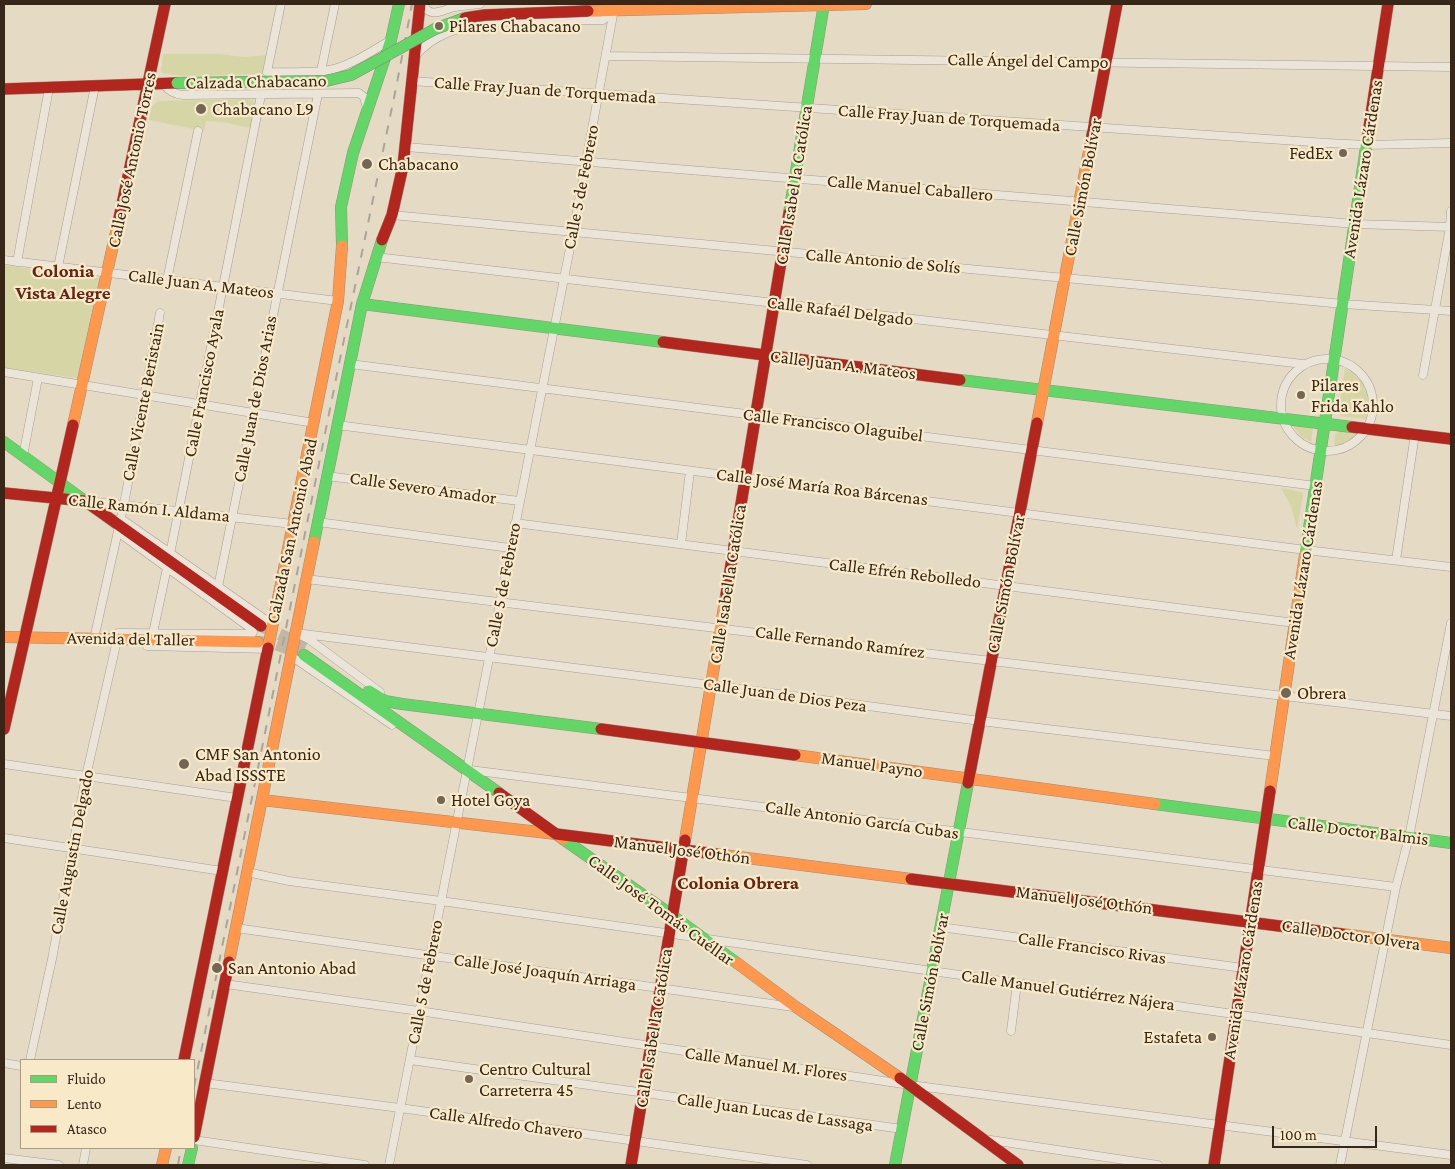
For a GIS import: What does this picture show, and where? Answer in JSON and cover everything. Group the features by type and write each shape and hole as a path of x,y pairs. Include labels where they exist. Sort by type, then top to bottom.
{"main road":[{"name":"Calle José Antonio Torres","path":"4,729 7,701 82,385 165,4"},
{"name":"Calzada San Antonio Abad","path":"184,1059 268,649 267,626 294,524 338,300 342,259 341,207 353,153 390,40 399,4"},
{"name":"Calzada San Antonio Abad","path":"195,1133 362,304 376,257 392,215 406,147 413,58 422,4"},
{"name":"Calle Isabel la Católica","path":"632,1165 824,4"},
{"name":"Calzada Chabacano","path":"4,89 326,81 351,75 435,28 464,18 485,15 588,11 615,7 866,4"},
{"name":"Calle Simón Bolívar","path":"895,1165 1117,4"},
{"name":"Avenida Lázaro Cárdenas","path":"1214,1165 1388,4"},
{"name":"Calle Juan A. Mateos","path":"362,304 1451,439"},
{"path":"4,442 119,525 267,626"},
{"name":"Calle Ramón I. Aldama","path":"4,493 85,501"},
{"name":"Avenida del Taller","path":"4,636 94,639 113,642 258,642"},
{"name":"Calle José Tomás Cuéllar","path":"478,713 402,704 380,699 305,651 467,770 673,916 796,1007 910,1085 1018,1165"},
{"name":"Manuel Payno","path":"478,713 1266,819"},
{"name":"Manuel José Othón","path":"262,800 556,834 1250,921"},
{"name":"Calle Doctor Balmis","path":"1266,819 1451,843"},
{"name":"Calle Doctor Olvera","path":"1250,921 1451,948"},
{"path":"162,1165 166,1149"},
{"path":"188,1165 192,1149"}],"street":[{"name":"Calzada Chabacano","path":"281,4 267,72 321,71 339,67 358,60 390,40"},
{"path":"321,71 335,4"},
{"path":"422,4 428,11 436,13 453,7 480,4"},
{"path":"413,58 428,44 462,28 512,22 603,20 615,7"},
{"name":"Calle 5 de Febrero","path":"389,1165 573,233 615,7"},
{"name":"Calle Ángel del Campo","path":"606,56 1451,67"},
{"name":"Calle Fray Juan de Torquemada","path":"411,81 1367,146 1451,143"},
{"name":"Calzada Chabacano","path":"163,84 175,94 183,95 360,93 364,97 368,111"},
{"path":"58,267 95,86"},
{"path":"17,262 49,88"},
{"name":"Calle Juan de Dios Arias","path":"218,587 318,94"},
{"name":"Calle Francisco Ayala","path":"170,554 261,95"},
{"path":"167,280 198,131"},
{"name":"Calle Manuel Caballero","path":"406,147 1355,224 1451,227"},
{"path":"1423,375 1451,227 1451,211"},
{"name":"Calle Antonio de Solís","path":"392,215 1343,304 1451,311"},
{"name":"Calle Rafaél Delgado","path":"376,257 1303,364 1324,358 1335,359"},
{"name":"Calle Juan A. Mateos","path":"4,260 338,300"},
{"name":"Calle Vicente Beristain","path":"94,639 124,504 160,313"},
{"path":"1303,364 1295,370 1284,387 1280,402 1282,418 1290,433 1304,445 1321,450 1340,449 1360,437 1367,428 1373,406 1372,394 1361,374 1353,366 1335,359"},
{"name":"Calle Francisco Olaguibel","path":"350,364 1316,486"},
{"path":"4,372 314,423"},
{"path":"23,456 38,378"},
{"name":"Calle José María Roa Bárcenas","path":"337,425 1451,567"},
{"path":"1396,560 1415,434"},
{"path":"681,544 690,471"},
{"name":"Calle Severo Amador","path":"327,476 519,501"},
{"name":"Calle Ramón I. Aldama","path":"85,501 294,524"},
{"path":"318,522 510,548"},
{"name":"Calle Efrén Rebolledo","path":"515,522 1295,623"},
{"path":"119,525 170,554 218,587 267,626"},
{"path":"119,525 167,568 249,627 253,632 252,634 118,632 113,642 268,649"},
{"path":"153,633 167,568"},
{"name":"Calle Fernando Ramírez","path":"306,579 1451,716"},
{"path":"1340,1165 1396,887 1409,837 1451,623"},
{"path":"296,633 310,640 385,694 402,700 430,703 447,709"},
{"name":"Calle Juan de Dios Peza","path":"296,633 980,721 1275,756"},
{"name":"Calle Augustin Delgado","path":"30,1059 52,959 113,642"},
{"name":"Calle Antonio García Cubas","path":"291,656 457,770 692,797 959,833 1396,887"},
{"path":"4,764 237,798"},
{"path":"4,838 222,871"},
{"name":"Calle Manuel Gutiérrez Nájera","path":"247,872 289,881 1451,1045"},
{"name":"Calle José Joaquín Arriaga","path":"236,928 796,1007"},
{"name":"Calle Francisco Rivas","path":"940,928 1243,968"},
{"path":"1011,1031 1016,983"},
{"name":"Calle Manuel M. Flores","path":"225,984 419,1011 910,1085 1451,1155"},
{"name":"Calle Juan Lucas de Lassaga","path":"410,1060 902,1129"},
{"path":"4,1062 20,1066"},
{"name":"Calle Alfredo Chavero","path":"205,1083 636,1141 758,1162 807,1165"},
{"path":"195,1138 365,1165"},
{"path":"981,1138 1158,1165"},
{"path":"83,1165 86,1149"},
{"path":"4,1158 59,1165"}],"green space":[{"path":"163,54 220,54 244,57 266,55 263,70 267,74 181,76 162,73"},
{"path":"251,99 255,107 251,128 206,121 204,131 149,120 152,106 158,101"},
{"path":"4,265 100,278 77,378 4,368"},
{"path":"1345,368 1357,377 1365,390 1368,404 1366,419 1341,416 1338,412"},
{"path":"1292,425 1313,427 1311,442 1301,436"},
{"path":"1341,430 1359,432 1350,440 1334,446 1335,434"},
{"path":"1281,488 1302,492 1297,529 1291,506"}],"tunnel":[{"path":"263,627 306,646"},
{"path":"259,642 272,643 300,653"}],"railway":[{"path":"195,1082 412,4"},
{"path":"178,1165 181,1149"}],"traffic: fast":[{"path":"342,246 341,207 353,153 391,40 399,4"},
{"path":"789,213 824,4"},
{"path":"177,83 326,81 351,75 435,29 465,18"},
{"path":"1305,555 1368,134"},
{"path":"314,542 362,304 382,240"},
{"path":"362,304 663,342"},
{"path":"960,380 1352,427"},
{"path":"4,442 85,501"},
{"path":"304,655 499,793"},
{"path":"369,691 385,701 402,704 601,729"},
{"path":"895,1165 968,783"},
{"path":"1155,804 1451,843"},
{"path":"563,839 737,963"},
{"path":"188,1165 192,1149"}],"traffic: slow":[{"path":"588,11 866,4"},
{"path":"1037,423 1090,146"},
{"path":"73,425 118,223"},
{"path":"268,648 338,301 342,246"},
{"path":"230,957 314,542"},
{"path":"1270,791 1305,555"},
{"path":"685,840 726,595"},
{"path":"4,637 258,642"},
{"path":"795,755 1155,804"},
{"path":"262,800 556,834 563,839"},
{"path":"716,854 911,879"},
{"path":"1342,934 1451,948"},
{"path":"737,963 796,1007 900,1078"},
{"path":"162,1165 166,1149"}],"traffic: jam":[{"path":"118,223 165,4"},
{"path":"382,240 392,215 403,166 420,4"},
{"path":"1090,146 1117,4"},
{"path":"1368,134 1388,4"},
{"path":"465,18 485,15 588,11"},
{"path":"4,89 177,83"},
{"path":"726,595 789,213"},
{"path":"663,342 960,380"},
{"path":"968,783 1037,423"},
{"path":"4,729 73,425"},
{"path":"1352,427 1451,439"},
{"path":"4,493 85,501 261,626"},
{"path":"184,1059 268,648"},
{"path":"601,729 795,755"},
{"path":"1214,1165 1270,791"},
{"path":"499,793 556,834 716,854"},
{"path":"631,1165 685,840"},
{"path":"911,879 1342,934"},
{"path":"195,1132 229,962"},
{"path":"900,1078 1018,1165"}],"place":[{"name":"Pilares Chabacano","path":"439,26"},
{"name":"Chabacano L9","path":"201,109"},
{"name":"FedEx","path":"1343,153"},
{"name":"Chabacano","path":"367,164"},
{"name":"Pilares Frida Kahlo","path":"1301,395"},
{"name":"Obrera","path":"1286,693"},
{"name":"CMF San Antonio Abad ISSSTE","path":"184,764"},
{"name":"Hotel Goya","path":"441,800"},
{"name":"San Antonio Abad","path":"217,968"},
{"name":"Estafeta","path":"1212,1037"},
{"name":"Centro Cultural Carreterra 45","path":"469,1079"}],"district":[{"name":"Colonia Vista Alegre","path":"63,282"},
{"name":"Colonia Obrera","path":"738,883"}]}
